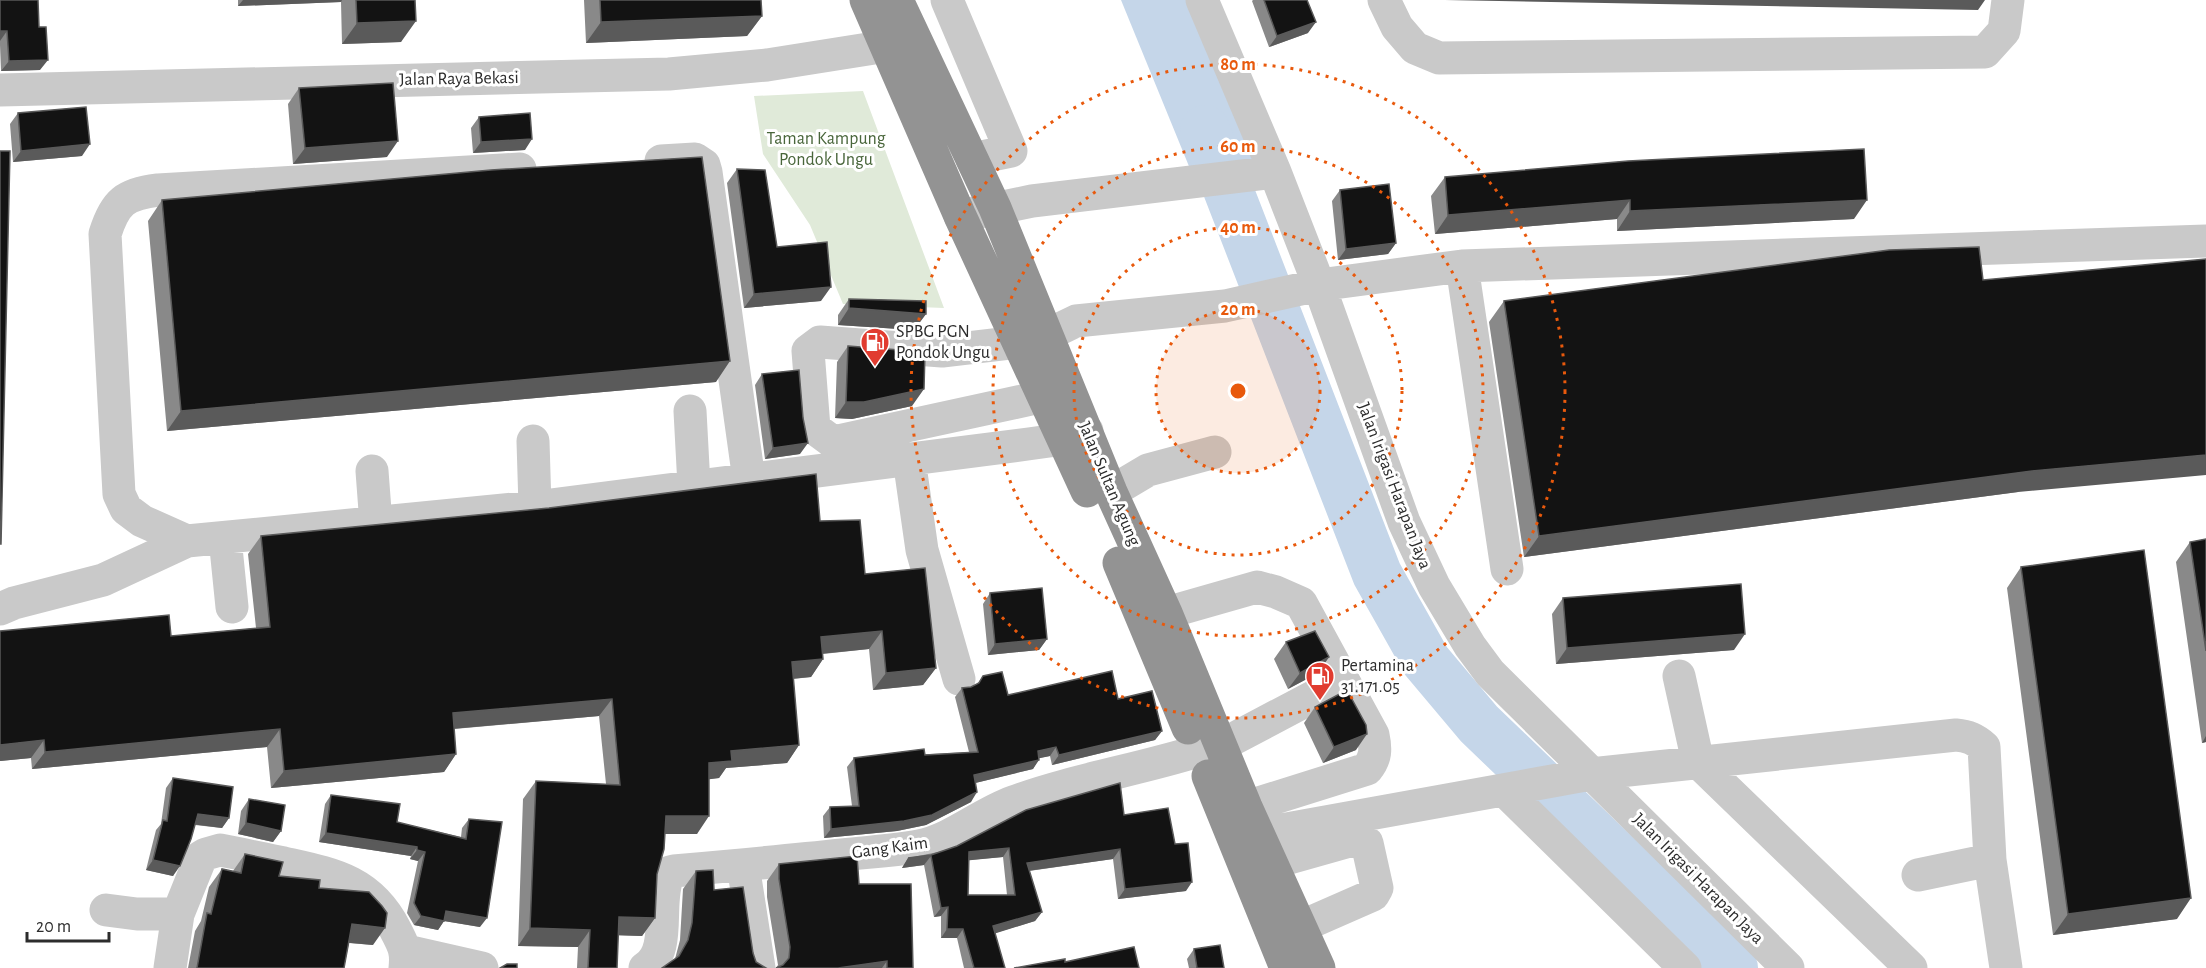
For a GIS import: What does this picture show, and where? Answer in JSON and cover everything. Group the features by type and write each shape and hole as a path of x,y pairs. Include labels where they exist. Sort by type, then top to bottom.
{"highway":[{"name":"Jalan Sultan Agung","path":"866,0 900,41 972,159 995,208 1033,338 1045,396 1076,435 1111,492 1154,614"},
{"name":"Jalan Sultan Agung","path":"897,0 900,41 960,216 1033,338 1154,614 1209,748 1286,968"},
{"name":"Jalan Sultan Agung","path":"1209,748 1259,835 1319,968"}],"street":[{"path":"946,0 1011,151 972,159"},
{"name":"Jalan Irigasi Harapan Jaya","path":"1202,0 1275,172 1304,289 1404,522 1434,586 1470,646 1490,673 1580,777 1788,968"},
{"path":"1384,0 1397,27 1415,48 1439,58 1985,52 2004,31 2008,0"},
{"name":"Jalan Raya Bekasi","path":"0,90 669,74 767,65 900,41"},
{"path":"636,162 695,159 704,165 748,480"},
{"path":"187,541 141,521 126,508 119,494 105,234 111,215 125,198 141,192 158,190 552,167"},
{"path":"960,216 1032,201 1275,172"},
{"path":"1045,396 833,442 814,428 808,351 820,342 942,351 1033,338 1076,321 1225,306 1304,289 1462,266 2206,242"},
{"path":"1462,266 1507,568"},
{"path":"690,411 694,486"},
{"path":"0,609 14,603 103,580 187,541 535,507 1076,435"},
{"path":"533,441 535,507"},
{"path":"1111,492 1148,470 1215,452"},
{"path":"909,459 922,550 959,679"},
{"path":"372,471 376,524"},
{"path":"225,538 232,607"},
{"path":"1154,614 1257,587 1276,591 1301,603 1373,735 1376,753 1367,770 1259,835"},
{"path":"1679,676 1698,762 1911,968"},
{"name":"Gang Kaim","path":"645,968 656,958 662,930 665,883 670,872 918,846 950,835 989,812 1014,802 1044,792 1162,763 1209,748 1343,681"},
{"path":"1259,835 1580,777 1698,762 1956,735 1967,736 1984,747 1990,860 2006,968"},
{"path":"1518,788 1685,968"},
{"path":"1259,835 1356,839 1366,843 1377,888 1373,895 1300,927"},
{"path":"170,968 178,914 201,857 220,850 329,873 348,880 367,893 389,917 406,960 482,968"},
{"path":"1918,875 1990,860"},
{"path":"742,866 759,968"},
{"path":"106,910 137,914 178,914"}],"green space":[{"name":"Taman Kampung Pondok Ungu","path":"863,91 944,308 843,304 810,225 763,154 754,96"}],"water":[{"path":"1121,0 1203,0 1275,172 1195,181"}],"building":[{"path":"0,0 38,0 39,27 46,27 48,60 9,61 7,31 0,31"},
{"path":"356,0 415,0 416,21 357,23"},
{"path":"600,0 761,0 762,16 601,22"},
{"path":"1264,0 1307,0 1316,22 1277,36"},
{"path":"393,83 398,141 305,148 299,88"},
{"path":"86,107 90,144 21,151 18,113"},
{"path":"530,113 532,139 481,142 479,117"},
{"path":"1864,149 1867,200 1630,211 1630,200 1448,215 1445,177 1628,161"},
{"path":"0,151 10,151 1,544 0,544"},
{"path":"702,157 730,361 181,411 162,200 491,170"},
{"path":"737,169 765,170 777,247 827,242 831,287 754,294"},
{"path":"1389,184 1396,243 1346,249 1340,190"},
{"path":"1979,247 1983,280 2206,259 2206,455 2032,471 1539,536 1504,301 1889,250"},
{"path":"849,299 926,301 926,314 849,308"},
{"path":"848,346 925,352 924,389 864,402 846,402"},
{"path":"799,370 803,418 808,443 773,448 762,374"},
{"path":"816,474 820,521 860,520 865,574 925,568 936,668 886,673 882,631 821,637 823,659 792,662 799,745 731,751 732,761 709,763 709,816 666,816 664,849 657,874 655,918 619,917 617,968 588,968 590,930 530,928 536,781 620,785 612,699 453,713 456,754 284,771 280,729 45,752 44,740 0,745 0,631 169,615 171,636 270,627 261,536 549,508"},
{"path":"2206,539 2206,651 2190,542"},
{"path":"2144,550 2191,898 2068,914 2021,567"},
{"path":"1741,584 1745,634 1567,648 1563,598"},
{"path":"1042,588 1047,639 995,644 990,593"},
{"path":"1315,631 1329,657 1300,673 1286,642"},
{"path":"1112,671 1118,699 1152,691 1162,731 1059,755 1056,747 1038,751 1039,760 974,775 977,792 932,815 904,821 831,829 830,807 859,806 854,758 924,749 925,755 978,752 962,688 979,683 983,676 1002,672 1008,695"},
{"path":"1347,690 1366,725 1367,734 1334,747 1315,707"},
{"path":"173,778 233,787 229,818 198,814 180,866 153,860 163,820 167,821"},
{"path":"1120,783 1124,815 1168,808 1175,844 1188,843 1192,882 1125,889 1120,849 1027,863 1042,912 993,926 1005,968 974,968 963,929 947,929 948,907 941,908 931,856 908,858 931,855 957,846 1026,810","holes":["1009,848 1015,895 968,895 969,852"]},
{"path":"331,795 400,804 397,822 466,839 469,819 502,822 487,918 446,911 444,921 421,916 414,903 425,852 417,850 417,847 326,833"},
{"path":"249,799 285,805 281,831 246,823"},
{"path":"245,854 283,862 279,876 320,880 319,888 369,892 387,913 385,928 352,924 344,968 197,968 207,913 211,914 222,869 241,873"},
{"path":"857,856 859,884 911,884 913,968 887,968 887,961 838,968 776,968 783,965 789,958 790,947 779,879 779,864"},
{"path":"713,870 714,890 743,887 753,953 756,962 766,968 662,968 679,956 688,940 692,923 696,871"},
{"path":"1220,945 1224,968 1197,968 1194,949"},
{"path":"1134,947 1139,968 1014,968 1065,959 1065,962"},
{"path":"507,964 517,964 517,968 500,968"}],"waterway":[{"path":"1205,130 1377,574 1426,661 1479,724 1733,968"}],"place":[{"name":"SPBG PGN Pondok Ungu","path":"875,368"},
{"name":"Pertamina 31.171.05","path":"1320,702"}]}
